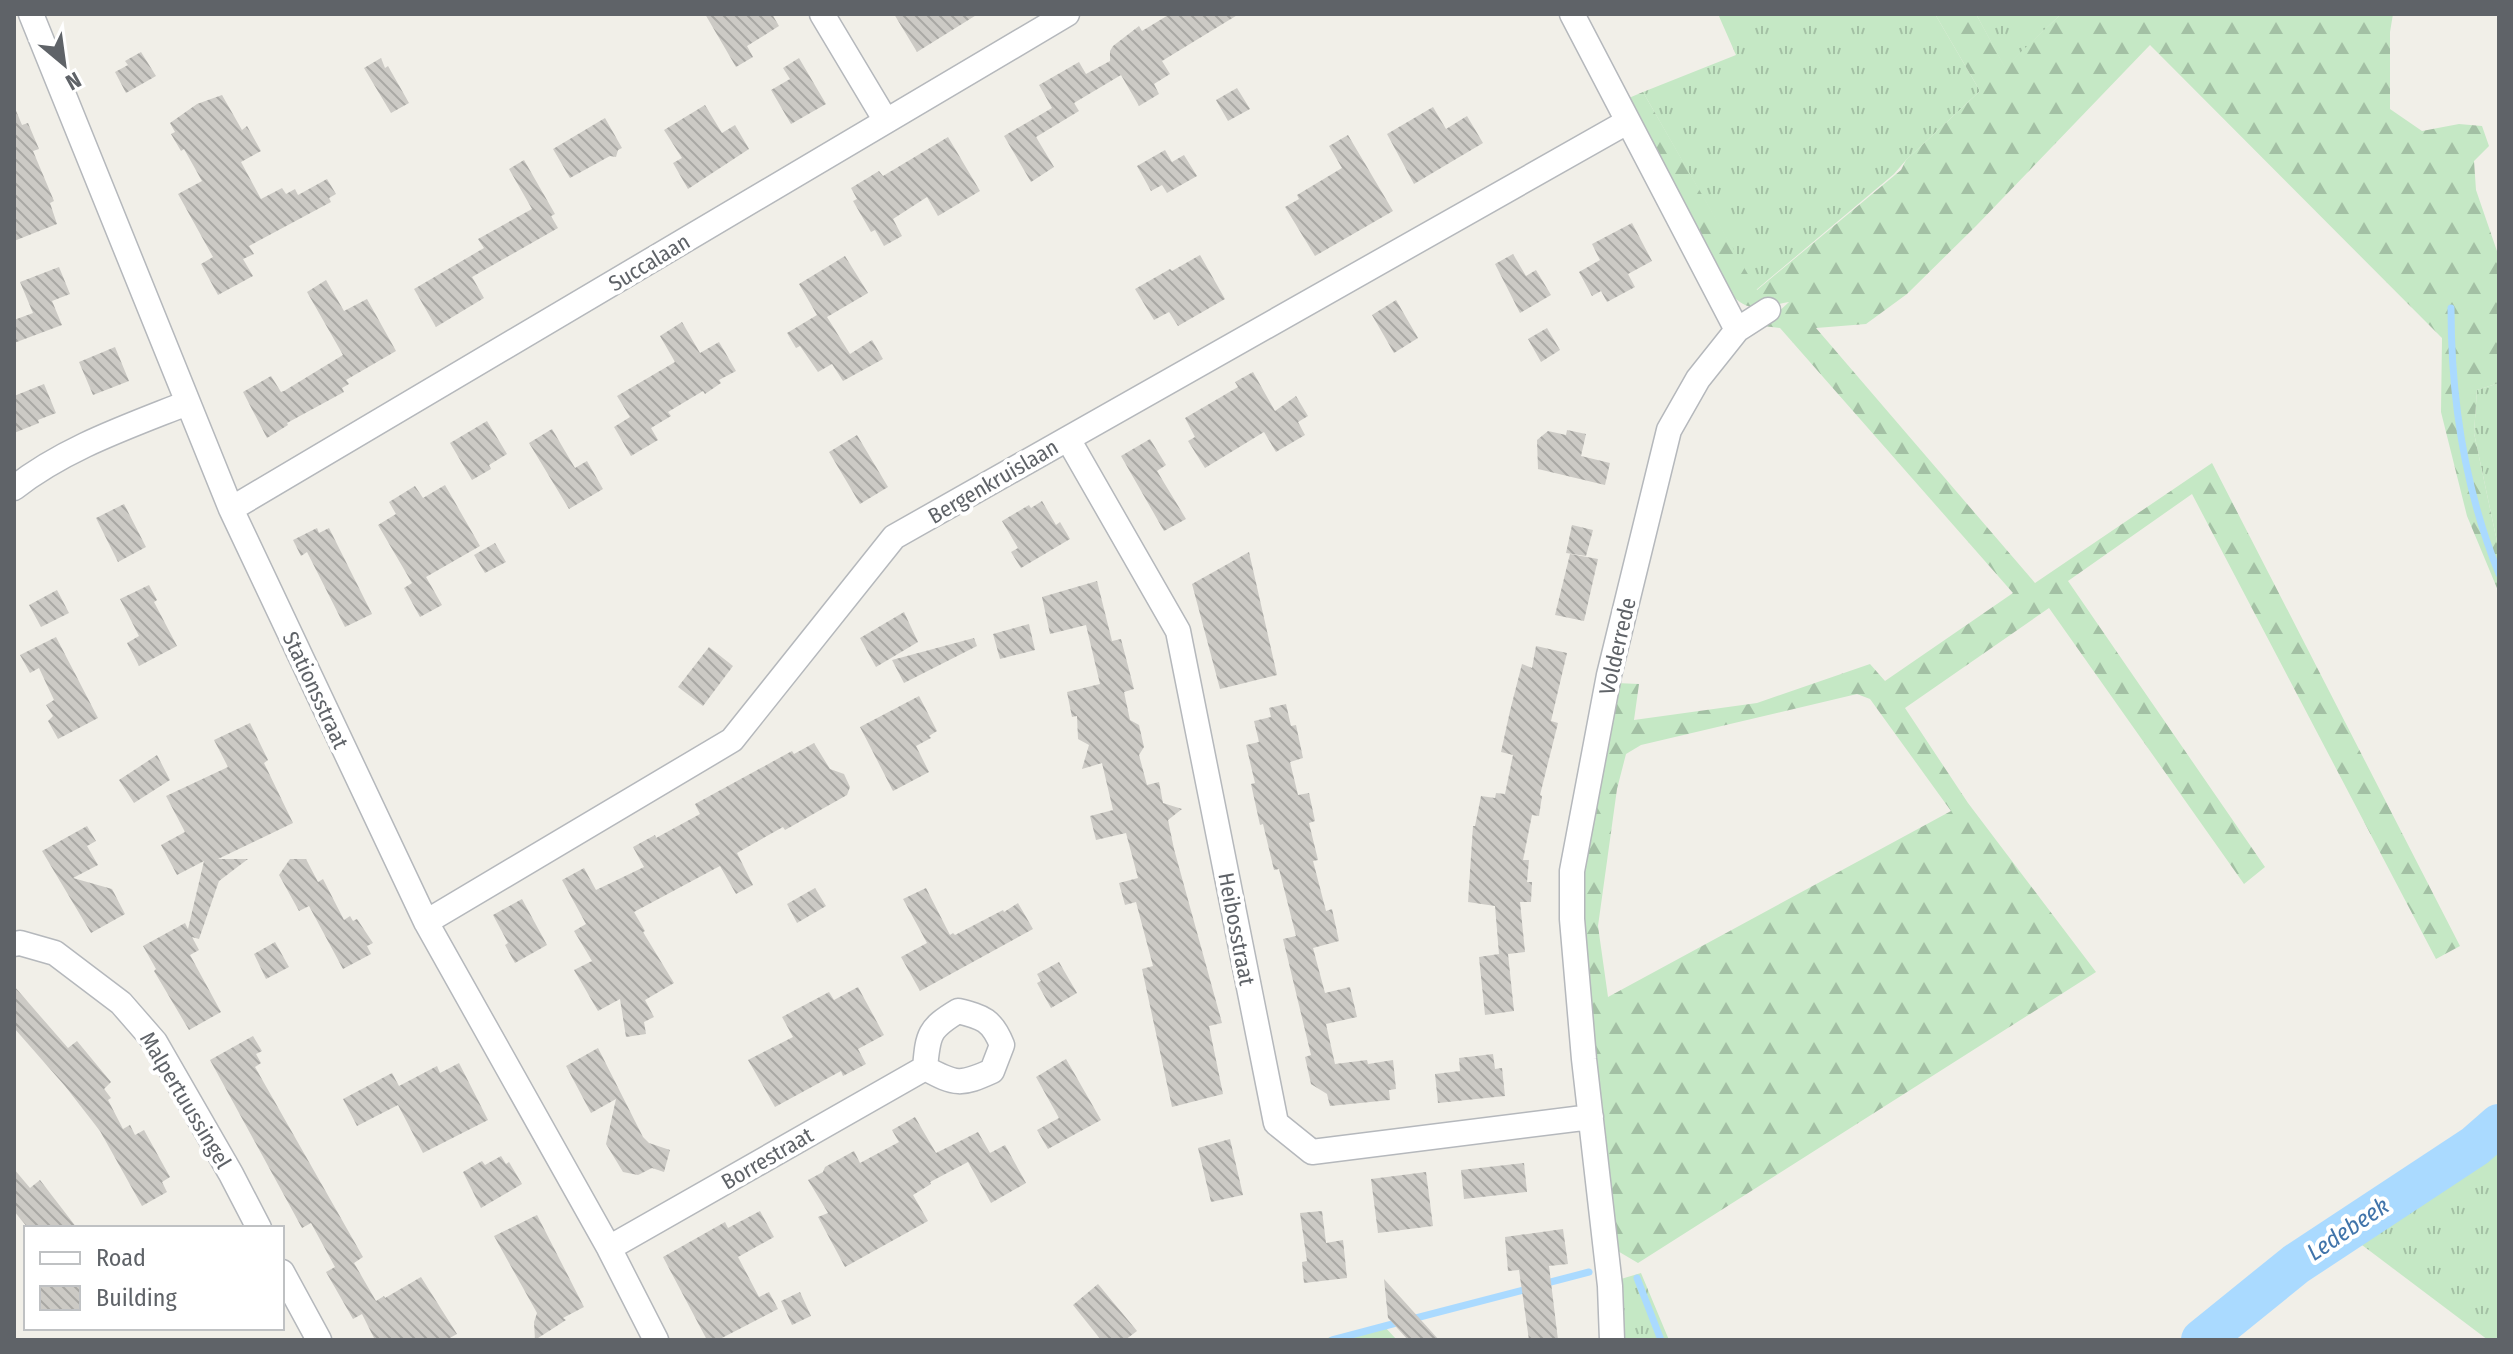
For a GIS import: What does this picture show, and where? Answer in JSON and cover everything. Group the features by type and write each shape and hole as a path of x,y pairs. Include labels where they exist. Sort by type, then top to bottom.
{"street":[{"name":"Stationsstraat","path":"31,14 231,509 426,922 609,1248 656,1340"},
{"path":"822,14 886,121"},
{"name":"Succalaan","path":"231,509 1067,14"},
{"path":"1572,14 1737,330"},
{"name":"Bergenkruislaan","path":"426,922 732,740 894,537 1627,122"},
{"name":"Volderrede","path":"1612,1340 1610,1286 1572,919 1572,871 1609,675 1669,430 1698,379 1737,330 1768,310"},
{"path":"14,488 54,460 89,442 187,403"},
{"name":"Heibosstraat","path":"1068,439 1178,631 1276,1123 1312,1152 1591,1117"},
{"name":"Malpertuussingel","path":"14,944 55,953 121,1003 155,1042 258,1226"},
{"name":"Borrestraat","path":"609,1248 925,1068"},
{"path":"284,1276 319,1340"}],"green space":[{"path":"1718,14 1935,14 1980,91 1894,174 1756,290 1643,92 1736,55"},
{"path":"1935,14 1976,14 2005,67 2061,14 2393,14 2390,32 2390,109 2422,131 2459,124 2482,126 2489,146 2474,161 2476,190 2499,257 2499,383 2477,390 2474,433 2499,551 2499,593 2467,516 2441,412 2442,338 2150,45 1907,294 1866,324 1816,328 2035,583 2212,463 2460,946 2436,959 2192,494 2068,581 2265,867 2244,884 2049,608 1905,708 1968,803 2096,972 1638,1263 1616,1250 1589,1008 1580,875 1616,683 1639,684 1634,720 1757,703 1870,664 1885,681 2013,593 1780,328 1763,326 1789,302 1753,307 1734,297 1624,100 1643,92 1757,290 1901,170 1906,160 1980,91","holes":["1857,694 1870,699 1951,811 1608,997 1598,926 1617,789 1626,754 1641,745"]},
{"path":"1976,14 2061,14 2005,68"},
{"path":"2499,383 2499,551 2474,433 2477,390"},
{"path":"2499,1137 2499,1340 2488,1340 2354,1239 2482,1153"},
{"path":"1641,1273 1669,1340 1623,1340 1621,1279"},
{"path":"1383,1325 1397,1340 1319,1340"}],"building":[{"path":"705,14 772,14 779,26 747,46 753,57 736,67"},
{"path":"894,14 978,14 917,52"},
{"path":"1170,14 1239,14 1162,61 1170,74 1154,84 1159,94 1139,106 1121,75 1074,103 1079,111 1036,137 1054,167 1031,182 1004,136 1052,108 1039,85 1079,62 1086,74 1110,61 1113,46 1139,26 1142,31"},
{"path":"141,52 156,76 126,93 115,72 128,65 125,61"},
{"path":"381,58 409,103 391,113 364,68"},
{"path":"799,58 826,104 791,124 771,90 790,79 783,68"},
{"path":"1237,88 1250,109 1228,121 1216,100"},
{"path":"222,95 242,130 247,126 261,151 241,162 261,199 282,188 286,194 295,189 298,195 327,179 336,194 329,198 331,202 249,246 254,254 243,259 253,276 218,295 201,264 213,257 178,194 202,181 184,149 181,151 171,134 175,132 170,123 197,104"},
{"path":"705,105 722,133 735,125 749,149 688,189 673,163 682,158 664,130"},
{"path":"14,106 22,125 28,123 39,149 33,151 54,201 50,203 57,224 14,241"},
{"path":"1433,107 1446,129 1467,116 1483,143 1414,184 1387,134"},
{"path":"605,118 622,148 616,157 610,156 570,178 553,149"},
{"path":"1348,135 1393,211 1315,256 1285,207 1299,199 1297,195 1342,168 1329,146"},
{"path":"948,137 980,191 938,216 927,197 893,219 902,236 884,246 875,230 871,232 853,201 857,199 851,188 879,171 883,176"},
{"path":"1165,150 1172,162 1184,155 1197,176 1167,193 1162,185 1151,191 1137,166"},
{"path":"524,160 555,214 551,216 558,228 472,277 484,298 436,327 414,289 484,248 478,239 532,209 509,169"},
{"path":"1632,223 1652,261 1628,274 1635,287 1607,302 1601,291 1592,296 1579,272 1600,260 1592,244"},
{"path":"1513,254 1526,276 1536,270 1551,295 1520,313 1495,264"},
{"path":"1200,255 1225,299 1178,326 1169,312 1154,320 1135,289"},
{"path":"845,256 868,293 827,317 850,354 872,340 883,359 843,381 832,364 818,372 787,333 817,315 799,284"},
{"path":"59,267 70,294 52,301 62,325 14,343 14,320 33,313 20,282"},
{"path":"326,280 344,311 367,299 396,351 346,380 349,384 342,388 344,392 287,423 267,438 243,392 271,376 281,392 284,391 343,355 307,292"},
{"path":"1396,300 1418,338 1394,353 1372,315"},
{"path":"682,322 700,353 719,342 736,371 719,380 721,383 705,394 703,391 668,412 671,416 651,428 658,440 631,456 614,427 630,417 617,396 675,362 660,336"},
{"path":"1547,328 1560,350 1541,362 1528,339"},
{"path":"115,347 129,381 93,395 79,362"},
{"path":"1253,372 1275,411 1296,396 1308,416 1298,422 1305,435 1276,452 1264,432 1205,468 1188,441 1195,437 1185,418 1238,387 1235,382"},
{"path":"44,384 56,413 14,433 14,396"},
{"path":"487,421 507,454 489,465 491,469 472,480 450,443"},
{"path":"552,429 575,468 587,461 603,489 569,509 529,443"},
{"path":"1567,430 1586,434 1581,456 1610,463 1605,485 1538,469 1537,440 1548,431 1566,435"},
{"path":"857,435 888,487 860,504 829,452"},
{"path":"1150,439 1166,465 1157,471 1186,519 1164,531 1121,456"},
{"path":"445,485 480,546 426,577 442,605 420,617 404,588 412,583 378,525 396,514 389,502 415,486 423,498"},
{"path":"1042,501 1056,525 1060,522 1070,539 1021,568 1011,552 1018,548 1002,521"},
{"path":"124,504 146,547 118,562 96,518"},
{"path":"1572,525 1593,530 1586,556 1566,553"},
{"path":"317,528 319,533 329,528 372,614 345,627 307,552 301,556 293,540"},
{"path":"495,543 506,562 485,573 474,555"},
{"path":"1249,552 1277,675 1220,689 1192,584"},
{"path":"1570,554 1598,559 1584,621 1555,615"},
{"path":"1097,581 1112,641 1121,639 1134,689 1124,692 1130,720 1139,725 1144,747 1139,755 1147,785 1159,782 1163,803 1182,809 1168,820 1222,1023 1209,1026 1223,1094 1172,1107 1142,969 1153,966 1136,902 1125,905 1119,883 1138,878 1126,833 1096,840 1090,816 1113,810 1102,763 1082,769 1089,745 1078,739 1077,716 1072,717 1067,692 1100,684 1086,625 1050,634 1042,597"},
{"path":"149,585 157,600 154,602 177,646 139,666 127,643 139,636 120,599"},
{"path":"57,590 69,613 41,627 29,605"},
{"path":"904,612 918,642 876,667 860,638"},
{"path":"1029,624 1035,650 1000,659 993,634"},
{"path":"56,637 98,718 58,739 48,721 53,716 46,705 54,700 39,668 30,673 20,655"},
{"path":"974,638 977,646 904,683 892,660"},
{"path":"1536,646 1567,653 1551,721 1558,723 1540,795 1539,816 1532,815 1523,860 1529,860 1527,882 1532,882 1531,902 1520,902 1525,952 1508,954 1514,1011 1485,1015 1479,957 1499,954 1495,906 1468,902 1473,826 1481,796 1495,798 1496,793 1505,794 1513,755 1501,752 1522,664 1532,668"},
{"path":"709,647 733,666 703,706 678,687"},
{"path":"919,696 937,731 916,746 929,772 893,791 860,727"},
{"path":"1286,704 1291,726 1296,725 1303,758 1290,762 1298,795 1309,793 1315,821 1309,823 1318,860 1313,861 1326,911 1332,909 1339,941 1313,948 1325,993 1350,987 1357,1017 1326,1024 1335,1064 1393,1060 1396,1089 1389,1090 1390,1100 1330,1106 1327,1094 1311,1084 1305,1057 1311,1055 1283,939 1296,936 1279,869 1274,870 1263,824 1260,825 1246,745 1259,742 1254,721 1271,717 1269,708"},
{"path":"250,723 268,760 264,763 293,823 218,859 248,859 219,881 199,939 192,937 199,950 190,955 221,1012 189,1030 143,946 185,923 188,929 204,861 177,875 161,845 185,832 166,796 228,767 214,740"},
{"path":"814,743 830,769 844,774 850,787 847,795 737,853 753,885 736,894 720,866 634,912 674,983 645,1000 654,1017 644,1022 646,1034 626,1037 620,999 598,1011 574,970 592,961 574,931 586,924 562,880 584,868 596,890 644,867 633,847 700,814 695,804 792,751 794,754"},
{"path":"157,755 170,780 134,803 119,780"},
{"path":"87,826 96,841 87,846 98,865 73,878 112,889 125,914 91,933 42,851"},
{"path":"290,859 306,859 318,882 323,879 344,920 350,916 353,921 357,919 373,943 367,946 371,954 343,969 309,906 299,911 279,875"},
{"path":"815,888 826,906 797,923 787,904"},
{"path":"926,888 950,935 1018,903 1033,929 920,991 901,957 927,943 903,899"},
{"path":"522,899 547,945 515,963 493,915"},
{"path":"275,942 289,967 266,979 254,954"},
{"path":"1059,962 1077,993 1051,1008 1037,983 1041,981 1037,974"},
{"path":"14,986 68,1048 77,1041 111,1082 104,1089 111,1098 108,1100 123,1129 130,1125 135,1135 144,1130 170,1177 162,1182 167,1192 142,1206 100,1131 14,1028"},
{"path":"858,987 884,1035 858,1049 866,1064 843,1076 841,1071 775,1107 748,1060 793,1037 782,1017 829,992 834,1000"},
{"path":"253,1036 262,1051 256,1054 261,1063 255,1067 363,1257 354,1263 376,1301 421,1277 457,1334 446,1340 375,1340 362,1314 353,1319 326,1272 335,1267 311,1223 302,1228 210,1060"},
{"path":"598,1048 643,1137 649,1143 670,1150 664,1172 652,1168 638,1175 623,1172 606,1144 616,1099 591,1113 566,1066"},
{"path":"1493,1054 1495,1069 1502,1068 1505,1096 1438,1103 1435,1074 1460,1071 1459,1058"},
{"path":"1066,1059 1101,1120 1048,1149 1037,1130 1059,1118 1036,1077"},
{"path":"459,1063 488,1120 423,1153 398,1105 357,1126 343,1099 392,1073 399,1086 437,1066 440,1073"},
{"path":"915,1117 936,1153 978,1132 990,1153 1005,1145 1026,1183 991,1203 968,1162 930,1182 913,1195 928,1221 845,1267 818,1217 828,1213 808,1180 854,1151 860,1163 899,1142 892,1130"},
{"path":"1230,1139 1243,1195 1211,1202 1198,1148"},
{"path":"501,1156 506,1164 509,1162 522,1184 481,1208 463,1172 482,1161 485,1165"},
{"path":"1524,1163 1527,1192 1464,1199 1461,1170"},
{"path":"14,1169 30,1188 40,1180 75,1226 26,1226 14,1211"},
{"path":"1426,1172 1433,1226 1378,1233 1371,1179"},
{"path":"760,1211 774,1237 738,1257 759,1297 769,1292 778,1309 718,1340 707,1340 663,1257 725,1222 728,1228"},
{"path":"1322,1211 1326,1243 1343,1240 1347,1278 1304,1283 1302,1262 1307,1261 1300,1213"},
{"path":"537,1215 584,1307 563,1318 566,1320 535,1340 537,1313 494,1236"},
{"path":"1563,1229 1568,1264 1549,1266 1558,1340 1529,1340 1519,1270 1508,1271 1505,1237"},
{"path":"1384,1279 1439,1340 1408,1340 1388,1318"},
{"path":"1098,1284 1137,1331 1125,1340 1101,1340 1073,1305"},
{"path":"800,1292 811,1316 792,1325 781,1301"}],"waterway":[{"path":"2451,308 2454,376 2462,443 2477,510 2499,574"},
{"name":"Ledebeek","path":"2202,1340 2296,1264 2475,1146 2499,1125"},
{"path":"1543,1284 1589,1272"},
{"path":"1637,1278 1661,1340"},
{"path":"1412,1319 1531,1288"},
{"path":"1332,1340 1400,1322"}]}
